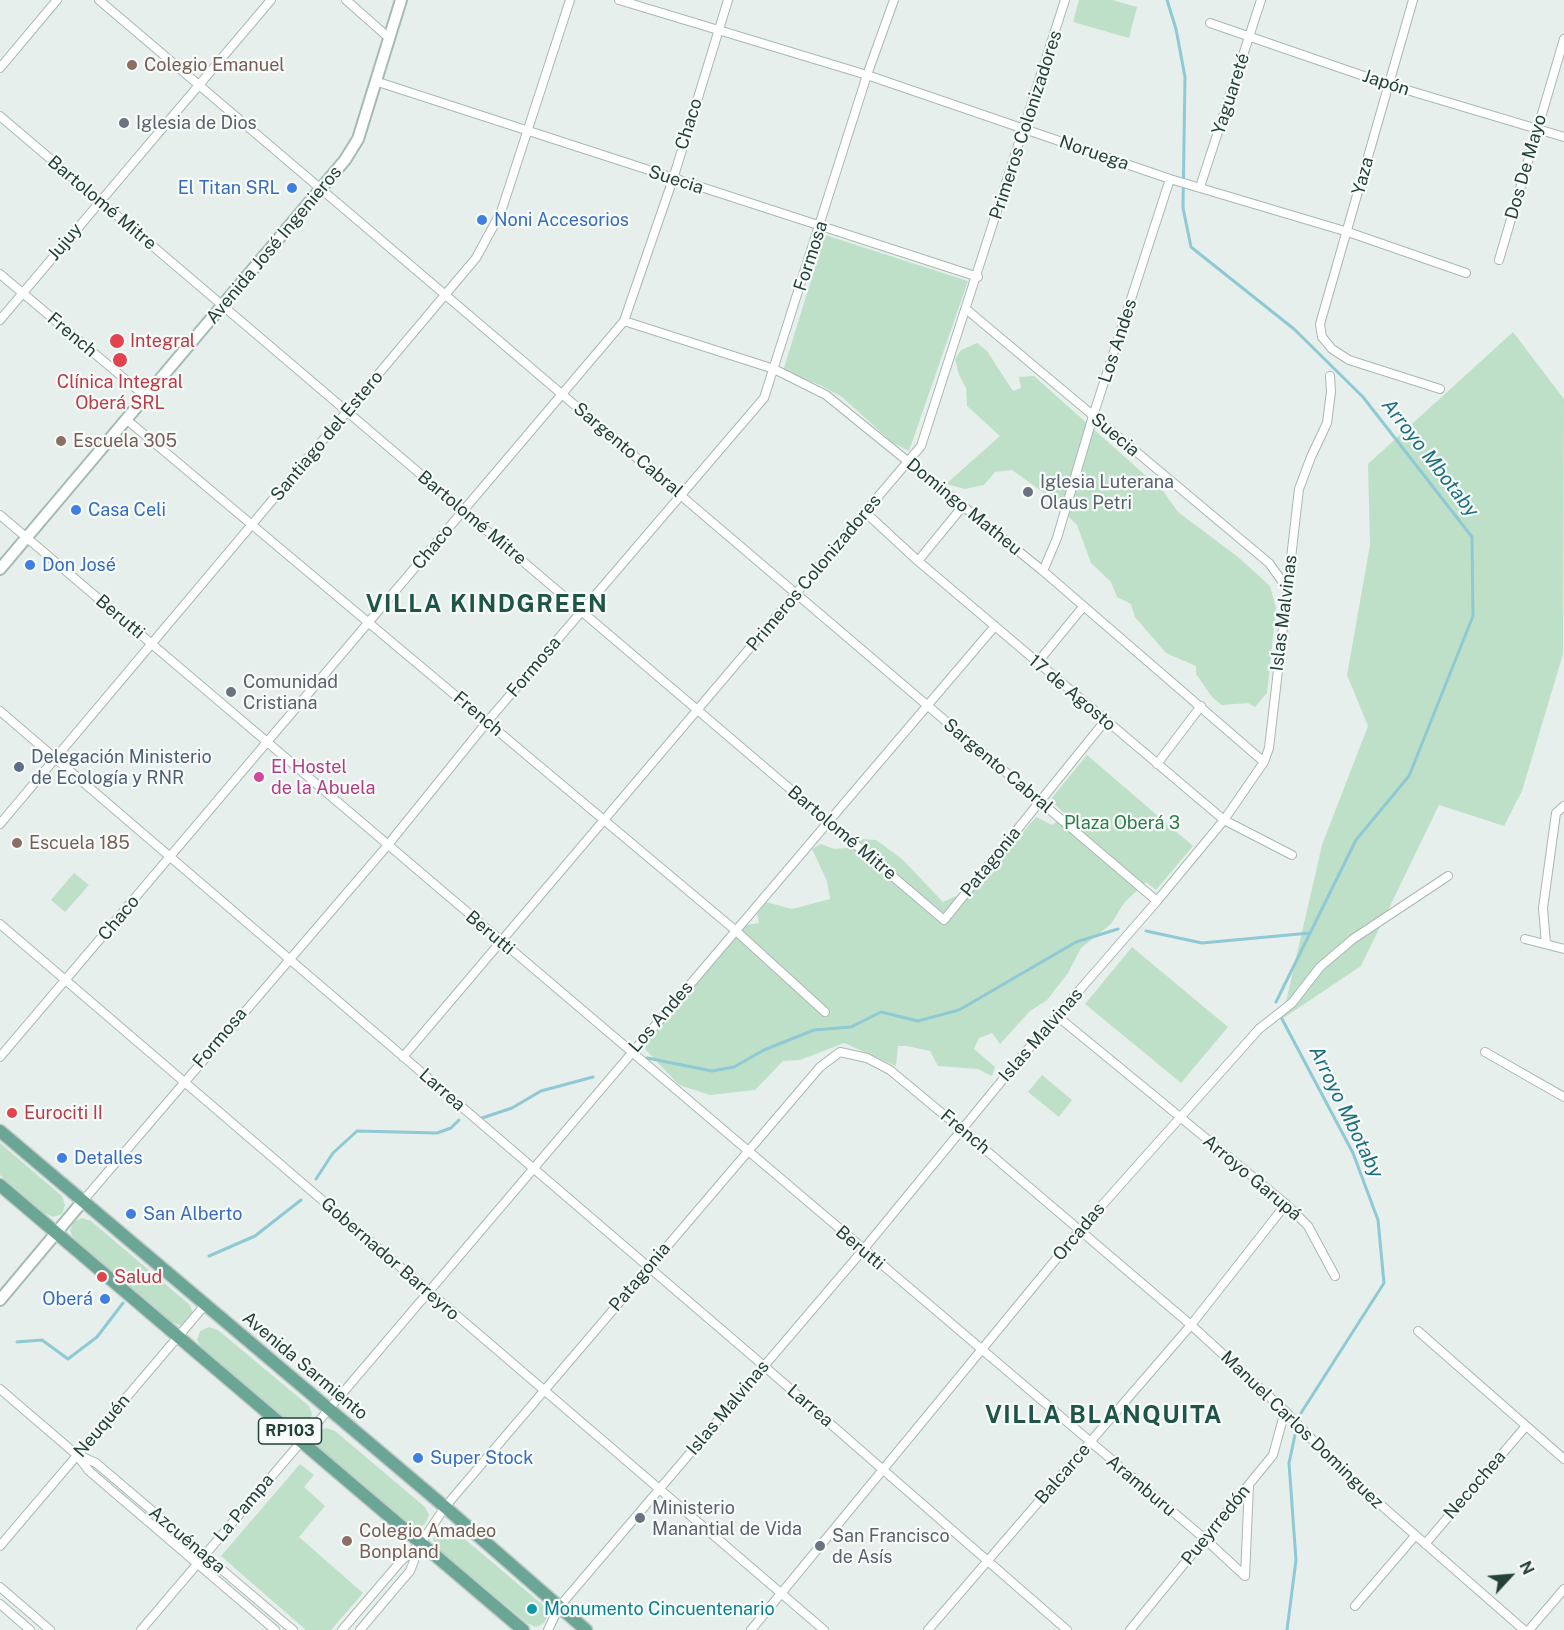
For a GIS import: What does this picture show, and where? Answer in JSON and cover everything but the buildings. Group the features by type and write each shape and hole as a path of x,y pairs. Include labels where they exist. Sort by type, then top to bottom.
{"main road":[{"name":"Avenida José Ingenieros","path":"0,569 321,190 352,150 400,0"},
{"name":"Avenida Sarmiento","path":"0,1131 81,1202 445,1507 586,1630"},
{"name":"RP103","path":"0,1185 523,1630"},
{"path":"0,1300 81,1202"}],"street":[{"path":"0,68 57,0"},
{"name":"Sargento Cabral","path":"99,0 1157,901"},
{"name":"Jujuy","path":"0,320 271,0"},
{"path":"346,0 388,37"},
{"name":"Santiago del Estero","path":"0,824 476,258 493,226 528,132 570,0"},
{"name":"Noruega","path":"619,0 867,75 1172,179 1348,232 1466,273"},
{"name":"Chaco","path":"0,1058 624,321 673,179 728,0"},
{"name":"Formosa","path":"81,1202 288,958 387,846 487,722 764,398 821,226 867,75 894,0"},
{"name":"Primeros Colonizadores","path":"403,1057 921,446 978,277 1065,0"},
{"name":"Yaguareté","path":"1199,187 1261,0"},
{"name":"Yaza","path":"1413,0 1387,84 1348,232 1320,324 1322,337 1332,349 1349,360 1440,389"},
{"name":"Japón","path":"1210,22 1387,84 1564,137"},
{"name":"Dos De Mayo","path":"1499,260 1564,39"},
{"name":"Suecia","path":"375,81 978,277"},
{"name":"Bartolomé Mitre","path":"0,116 944,920"},
{"name":"Los Andes","path":"1043,571 1057,538 1093,416 1172,179"},
{"name":"French","path":"0,274 145,396"},
{"name":"Suecia","path":"966,309 1269,563 1287,588"},
{"name":"Domingo Matheu","path":"624,321 774,369 826,395 1043,571 1263,762"},
{"name":"Islas Malvinas","path":"548,1630 559,1607 1224,820 1263,762 1269,748 1299,489 1327,423 1331,392 1329,376"},
{"name":"French","path":"127,420 735,930 825,1012"},
{"path":"918,561 963,506"},
{"name":"17 de Agosto","path":"865,512 918,561 1224,820 1292,855"},
{"name":"Berutti","path":"0,515 980,1350"},
{"path":"1037,663 1083,607"},
{"name":"Los Andes","path":"328,1409 995,626"},
{"path":"1157,764 1201,706"},
{"name":"Larrea","path":"0,711 764,1366 1067,1630"},
{"name":"Patagonia","path":"944,920 1105,721"},
{"path":"1546,944 1544,897 1556,813 1564,806"},
{"name":"Orcadas","path":"751,1630 1080,1230 1259,1029 1292,1004 1320,967 1353,939 1448,876"},
{"name":"Gobernador Barreyro","path":"0,924 824,1630"},
{"path":"1525,939 1564,949"},
{"path":"1057,1016 1180,1117"},
{"name":"French","path":"840,1052 867,1058 890,1070 1080,1230"},
{"name":"Patagonia","path":"421,1543 445,1507 747,1152 820,1067 840,1052"},
{"path":"1485,1052 1564,1097"},
{"name":"Arroyo Garupá","path":"1180,1117 1286,1204 1308,1226 1335,1276"},
{"name":"Balcarce","path":"928,1630 1191,1325 1286,1204"},
{"name":"Manuel Carlos Dominguez","path":"1080,1230 1191,1325 1285,1411 1342,1471 1524,1630"},
{"name":"Neuquén","path":"0,1546 204,1305"},
{"path":"1418,1331 1564,1459"},
{"name":"Aramburu","path":"980,1350 1205,1539 1245,1576 1249,1485"},
{"name":"Azcuénaga","path":"0,1389 77,1455 89,1470 275,1630"},
{"name":"La Pampa","path":"141,1630 328,1409"},
{"name":"Pueyrredón","path":"1130,1630 1273,1455 1285,1411"},
{"name":"Necochea","path":"1425,1544 1526,1426"},
{"name":"Azcuénaga","path":"77,1455 96,1463 292,1630"},
{"path":"1355,1606 1415,1536"},
{"path":"342,1630 401,1561 421,1543"},
{"path":"360,1630 410,1571 421,1543"},
{"path":"0,1587 50,1630"},
{"path":"1529,1630 1564,1589"},
{"path":"0,1604 30,1630"}],"green space":[{"path":"1079,0 1112,0 1137,7 1129,38 1073,22"},
{"path":"825,235 968,281 909,451 893,443 842,397 820,385 783,371"},
{"path":"1513,332 1564,399 1563,654 1522,791 1504,826 1439,805 1361,966 1282,1019 1322,845 1368,726 1347,675 1370,545 1368,464"},
{"path":"977,343 987,351 1013,391 1021,388 1019,377 1034,376 1163,491 1178,512 1238,557 1270,586 1276,608 1267,693 1255,707 1248,703 1222,705 1212,697 1196,674 1196,666 1166,653 1135,617 1131,604 1117,597 1111,582 1091,563 1077,525 1047,495 1012,470 995,472 984,485 965,489 946,484 1000,436 967,406 966,388 959,375 955,359 961,350"},
{"name":"Plaza Oberá 3","path":"1087,755 1193,846 1156,890 1146,882 1124,903 1111,924 1081,948 1068,973 1047,1000 1030,1011 1000,1044 992,1033 979,1038 974,1049 995,1067 992,1076 978,1069 938,1066 930,1051 907,1046 898,1046 896,1066 844,1043 800,1060 783,1061 755,1090 710,1095 679,1085 645,1049 651,1033 746,925 759,923 757,914 766,902 792,909 830,899 827,881 812,849 821,844 834,849 847,848 863,839 876,840 902,859 943,902 976,887 1036,817 1052,825 1066,815 1050,800"},
{"path":"74,873 89,885 65,912 51,900"},
{"path":"1132,947 1228,1027 1181,1083 1085,1004"},
{"path":"1042,1075 1072,1100 1059,1117 1028,1092"},
{"path":"0,1143 62,1196 65,1205 62,1214 53,1217 44,1213 0,1175"},
{"path":"82,1218 91,1221 190,1305 193,1314 190,1322 181,1326 172,1322 74,1239 70,1231 73,1222"},
{"path":"209,1327 218,1330 309,1406 312,1414 309,1423 300,1426 291,1423 202,1349 197,1340 200,1331"},
{"path":"326,1428 335,1431 425,1507 429,1515 425,1524 417,1528 408,1524 318,1450 314,1441 317,1432"},
{"path":"300,1464 314,1475 304,1487 325,1506 299,1537 363,1593 331,1630 306,1630 221,1556"},
{"path":"445,1527 454,1530 544,1606 548,1615 544,1623 536,1627 527,1623 438,1549 433,1540 436,1531"}],"waterway":[{"name":"Arroyo Mbotaby","path":"1167,0 1176,29 1185,77 1183,208 1191,247 1294,329 1363,397 1472,537 1473,616 1409,776 1356,840 1276,1002"},
{"path":"647,1058 712,1071 734,1067 764,1050 814,1030 851,1027 881,1012 918,1021 959,1010 1076,942 1118,929"},
{"path":"1146,931 1202,943 1310,933"},
{"name":"Arroyo Mbotaby","path":"1282,1019 1353,1153 1378,1220 1384,1283 1301,1413"},
{"path":"482,1118 512,1108 541,1091 593,1077"},
{"path":"316,1179 333,1153 357,1131 437,1133 451,1128 459,1120"},
{"path":"209,1256 255,1236 301,1200"},
{"path":"17,1342 42,1340 68,1359 97,1337 123,1303"},
{"name":"Arroyo Mbotaby","path":"1287,1630 1296,1560 1289,1463 1295,1435"}],"place":[{"name":"Colegio Emanuel","path":"132,65"},
{"name":"Iglesia de Dios","path":"124,123"},
{"name":"El Titan SRL","path":"292,188"},
{"name":"Noni Accesorios","path":"482,220"},
{"name":"Integral","path":"117,341"},
{"name":"Clínica Integral Oberá SRL","path":"120,360"},
{"name":"Escuela 305","path":"61,441"},
{"name":"Iglesia Luterana Olaus Petri","path":"1028,492"},
{"name":"Casa Celi","path":"76,510"},
{"name":"Don José","path":"30,565"},
{"name":"Comunidad Cristiana","path":"231,692"},
{"name":"Delegación Ministerio de Ecología y RNR","path":"19,767"},
{"name":"El Hostel de la Abuela","path":"259,777"},
{"name":"Escuela 185","path":"17,843"},
{"name":"Eurociti II","path":"12,1113"},
{"name":"Detalles","path":"62,1158"},
{"name":"San Alberto","path":"131,1214"},
{"name":"Salud","path":"102,1277"},
{"name":"Oberá","path":"105,1299"},
{"name":"Super Stock","path":"418,1458"},
{"name":"Ministerio Manantial de Vida","path":"640,1518"},
{"name":"Colegio Amadeo Bonpland","path":"347,1541"},
{"name":"San Francisco de Asís","path":"820,1546"},
{"name":"Monumento Cincuentenario","path":"532,1609"}],"district":[{"name":"VILLA KINDGREEN","path":"487,605"},
{"name":"VILLA BLANQUITA","path":"1104,1416"}]}
